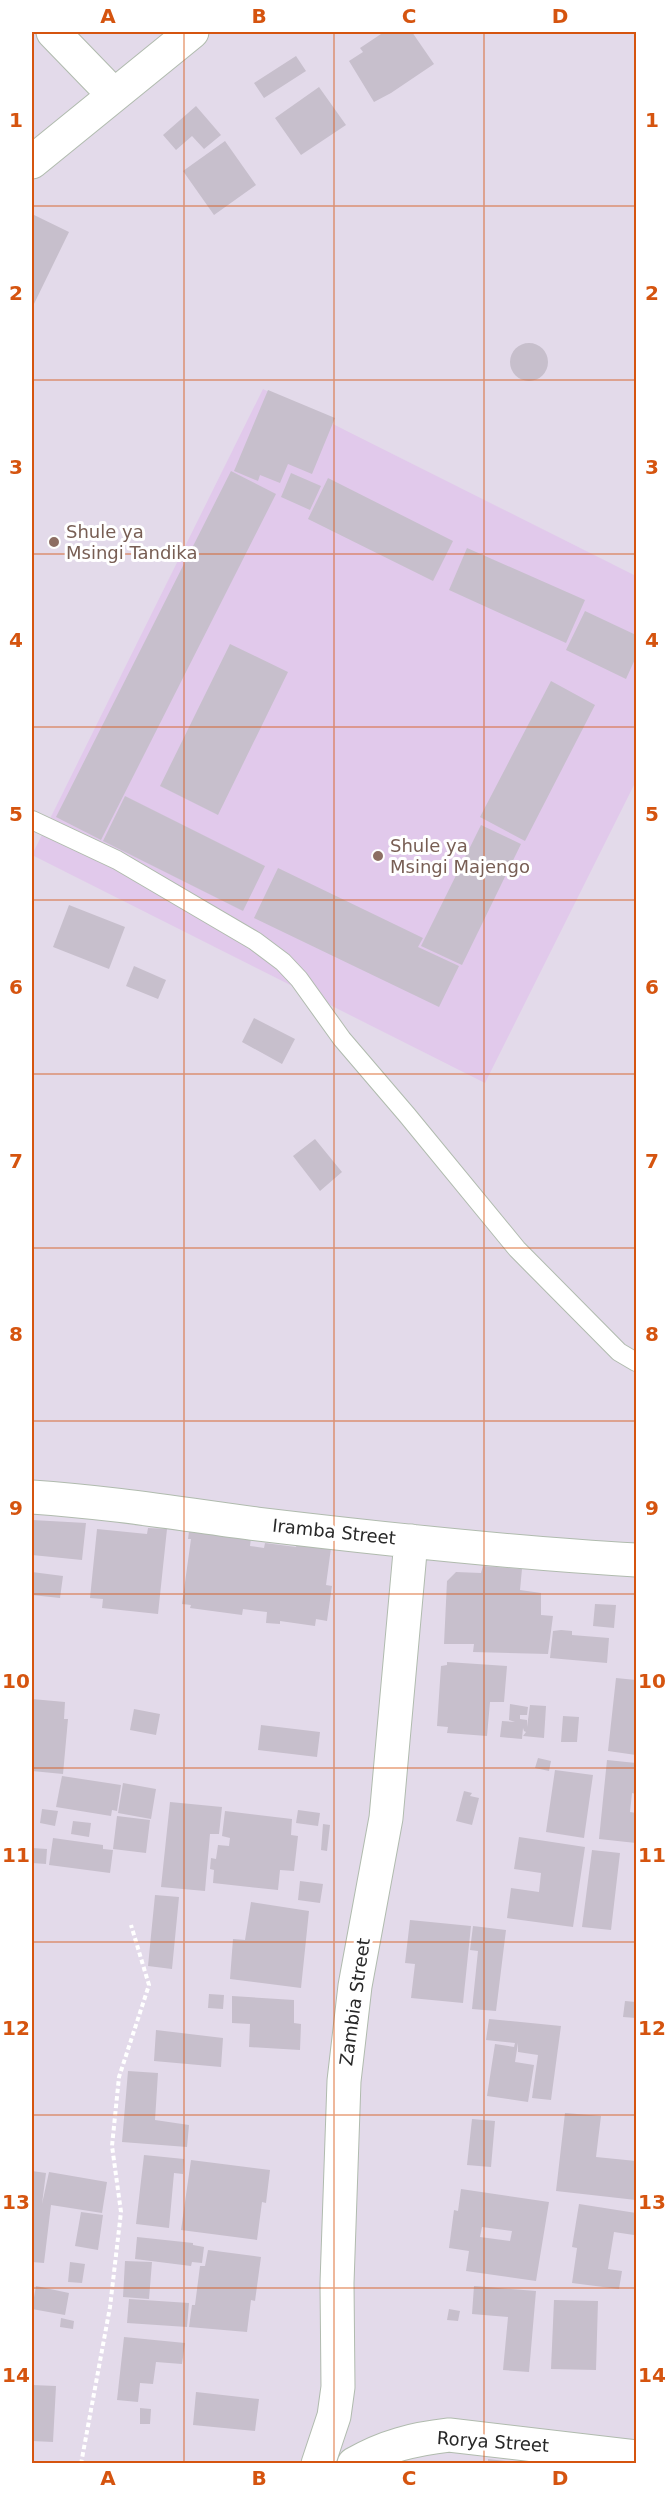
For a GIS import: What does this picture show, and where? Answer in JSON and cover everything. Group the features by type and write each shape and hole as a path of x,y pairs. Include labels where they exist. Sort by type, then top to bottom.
{"street":[{"path":"53,32 113,94"},
{"path":"32,162 192,32"},
{"name":"Iramba Street","path":"32,1497 411,1541 636,1560"},
{"name":"Zambia Street","path":"318,2463 334,2416 338,2386 338,2239 344,2081 356,1986 386,1818 411,1541"},
{"name":"Rorya Street","path":"354,2463 395,2444 418,2438 449,2435 636,2457"}],"lane":[{"path":"32,820 117,860 255,940 283,962 299,979 342,1039 407,1114 517,1249 619,1352 636,1362"}],"path":[{"path":"81,2463 110,2307 121,2212 112,2146 119,2078 149,1985 131,1924"}],"shaded area":[{"path":"263,389 636,576 636,781 485,1083 32,855"}],"building":[{"path":"384,32 412,32 434,64 374,102 349,61 363,52 360,48"},
{"path":"296,56 306,71 264,98 254,83"},
{"path":"319,87 346,125 301,155 275,118"},
{"path":"196,106 221,135 204,149 192,136 176,150 163,135"},
{"path":"225,141 256,185 214,215 183,171"},
{"path":"32,214 69,232 32,308"},
{"path":"529,343 536,344 542,349 547,355 547,369 542,375 536,380 529,381 522,380 516,375 511,369 510,362 511,355 516,349 522,344"},
{"path":"268,390 335,418 312,474 288,464 280,483 260,475 258,481 234,471"},
{"path":"231,471 276,494 101,840 56,817"},
{"path":"291,473 321,486 310,510 281,497"},
{"path":"328,478 453,541 433,581 308,519"},
{"path":"467,548 585,600 566,643 449,590"},
{"path":"585,611 636,635 636,657 626,679 566,650"},
{"path":"230,644 288,672 218,815 160,786"},
{"path":"551,681 595,705 525,841 480,817"},
{"path":"125,796 265,866 243,911 103,841"},
{"path":"481,825 521,844 462,965 421,946"},
{"path":"278,868 423,938 418,947 459,966 439,1007 254,918"},
{"path":"69,905 125,927 109,969 53,947"},
{"path":"134,966 166,980 158,999 126,986"},
{"path":"254,1018 295,1039 282,1064 242,1042"},
{"path":"315,1139 342,1172 320,1191 293,1156"},
{"path":"32,1520 86,1523 82,1560 32,1555"},
{"path":"190,1524 251,1538 250,1546 264,1548 265,1543 296,1547 297,1541 331,1548 326,1585 332,1586 327,1621 316,1619 315,1626 280,1621 280,1624 266,1623 267,1612 243,1609 242,1615 190,1608 191,1605 182,1604 191,1539 188,1539"},
{"path":"148,1528 167,1529 158,1614 102,1608 103,1599 90,1598 97,1529 147,1534"},
{"path":"483,1566 522,1569 520,1590 541,1593 541,1615 553,1616 548,1654 473,1652 474,1644 444,1644 447,1581 456,1572 481,1573"},
{"path":"32,1572 63,1576 60,1598 32,1595"},
{"path":"595,1604 616,1605 614,1628 593,1626"},
{"path":"553,1631 572,1631 572,1635 609,1638 607,1663 550,1658"},
{"path":"447,1662 507,1666 504,1702 490,1702 487,1736 447,1733 448,1727 437,1726 441,1666 447,1665"},
{"path":"616,1678 636,1680 636,1755 608,1751"},
{"path":"32,1699 65,1702 64,1719 68,1719 63,1774 32,1771"},
{"path":"510,1704 528,1707 527,1715 520,1715 520,1719 527,1720 527,1727 530,1705 546,1706 544,1738 523,1736 526,1732 523,1728 522,1739 500,1737 502,1721 515,1722 509,1720"},
{"path":"134,1709 160,1714 156,1735 130,1730"},
{"path":"563,1716 579,1717 577,1742 561,1742"},
{"path":"261,1725 320,1732 317,1757 258,1750"},
{"path":"538,1758 551,1761 549,1771 535,1768"},
{"path":"607,1760 636,1763 636,1794 632,1793 630,1812 636,1813 636,1843 599,1839"},
{"path":"555,1770 593,1775 584,1838 546,1832"},
{"path":"62,1776 121,1785 117,1811 112,1810 111,1816 56,1807"},
{"path":"123,1783 156,1789 151,1819 118,1813"},
{"path":"464,1791 472,1793 470,1796 479,1798 472,1825 456,1821"},
{"path":"170,1802 222,1807 219,1834 210,1834 205,1891 161,1887"},
{"path":"42,1809 58,1811 55,1826 40,1823"},
{"path":"298,1810 320,1813 318,1826 296,1823"},
{"path":"225,1811 292,1819 291,1835 298,1836 294,1871 280,1870 278,1890 213,1883 214,1870 210,1869 211,1858 216,1859 218,1845 229,1846 230,1838 222,1836"},
{"path":"117,1816 150,1820 146,1853 113,1849"},
{"path":"73,1821 91,1823 89,1837 71,1834"},
{"path":"323,1824 330,1825 327,1851 321,1850"},
{"path":"519,1837 585,1847 573,1927 507,1918 511,1888 539,1892 541,1873 514,1869"},
{"path":"53,1838 103,1845 103,1849 113,1850 110,1873 49,1865"},
{"path":"32,1848 47,1849 46,1864 32,1863"},
{"path":"592,1850 620,1853 611,1930 582,1927"},
{"path":"300,1881 323,1884 320,1903 298,1900"},
{"path":"155,1895 179,1897 172,1969 148,1966"},
{"path":"251,1902 309,1911 301,1988 230,1979 233,1939 245,1940"},
{"path":"410,1920 471,1926 463,2003 411,1998 415,1964 405,1963"},
{"path":"473,1926 506,1930 496,2011 472,2009 478,1951 470,1950"},
{"path":"209,1994 224,1995 223,2009 208,2008"},
{"path":"232,1996 294,2000 294,2023 301,2024 300,2050 249,2047 250,2024 232,2023"},
{"path":"625,2001 636,2002 636,2018 623,2017"},
{"path":"489,2019 561,2026 551,2100 532,2098 538,2055 518,2052 518,2043 515,2062 534,2065 528,2102 487,2096 495,2044 514,2047 515,2043 486,2040"},
{"path":"156,2030 223,2038 221,2067 154,2061"},
{"path":"128,2071 158,2073 155,2120 189,2125 187,2147 122,2142"},
{"path":"565,2113 601,2116 596,2157 636,2161 636,2200 556,2191"},
{"path":"472,2119 495,2121 491,2167 467,2165"},
{"path":"144,2155 184,2159 183,2174 174,2173 169,2228 136,2224"},
{"path":"191,2160 270,2170 266,2203 262,2202 257,2240 181,2230"},
{"path":"32,2171 46,2173 42,2204 49,2172 107,2182 102,2213 51,2205 44,2263 32,2262"},
{"path":"461,2189 549,2202 536,2281 466,2271 469,2251 449,2248 454,2210 458,2211","holes":["482,2227 512,2231 510,2241 480,2237"]},
{"path":"579,2204 636,2213 634,2235 614,2232 608,2269 622,2271 619,2289 572,2283 577,2248 572,2247"},
{"path":"81,2212 103,2215 98,2250 75,2246"},
{"path":"137,2237 193,2243 193,2245 204,2247 202,2263 192,2262 191,2266 135,2259"},
{"path":"208,2250 261,2257 255,2301 251,2300 247,2332 189,2327 192,2305 195,2305 200,2266 205,2266"},
{"path":"125,2261 152,2262 149,2299 123,2297"},
{"path":"70,2262 85,2264 82,2283 68,2282"},
{"path":"36,2286 69,2293 65,2315 32,2309"},
{"path":"474,2286 536,2291 529,2372 503,2370 508,2317 472,2314"},
{"path":"129,2299 189,2303 187,2327 127,2323"},
{"path":"554,2300 598,2301 596,2370 551,2369"},
{"path":"449,2309 460,2311 458,2321 447,2320"},
{"path":"61,2318 74,2321 73,2329 60,2327"},
{"path":"124,2337 185,2343 182,2364 156,2362 153,2384 140,2383 138,2402 117,2400"},
{"path":"32,2385 56,2386 53,2442 32,2441"},
{"path":"196,2392 259,2399 255,2431 193,2425"},
{"path":"140,2408 151,2409 150,2424 140,2424"},
{"path":"488,2459 515,2462 515,2463 488,2463"}],"place":[{"name":"Shule ya Msingi Tandika","path":"54,542"},
{"name":"Shule ya Msingi Majengo","path":"378,856"}]}
